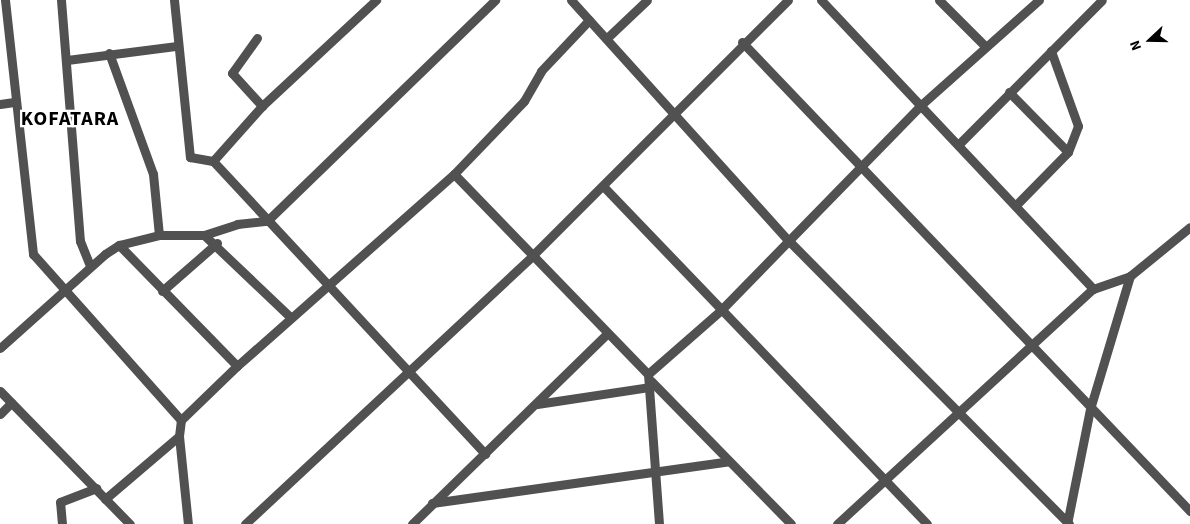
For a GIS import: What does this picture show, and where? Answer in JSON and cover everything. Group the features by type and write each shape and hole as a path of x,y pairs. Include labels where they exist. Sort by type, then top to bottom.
{"street":[{"path":"5,0 14,102 30,242 39,262 181,420"},
{"path":"61,0 68,60 80,241 90,266"},
{"path":"174,0 177,46 190,156 213,161 485,454"},
{"path":"213,161 262,106 376,0"},
{"path":"0,348 65,291 90,266 119,245 159,235 204,235 237,224 267,221 495,0"},
{"path":"571,0 678,113 789,241 960,410 1068,523"},
{"path":"607,38 647,0"},
{"path":"245,524 407,370 532,256 678,113 742,42 788,0"},
{"path":"822,0 1093,289"},
{"path":"939,0 985,46"},
{"path":"536,404 649,381 789,241 859,166 985,46 1039,0"},
{"path":"958,145 1102,0"},
{"path":"188,524 179,436 181,420 290,317 454,174 524,101 542,71 588,20"},
{"path":"257,38 232,72 262,106"},
{"path":"742,42 1090,409 1190,511"},
{"path":"68,60 109,53 177,46"},
{"path":"1016,205 1068,152 1078,120 1051,52"},
{"path":"109,53 153,174 159,235"},
{"path":"1009,92 1068,152"},
{"path":"0,104 14,102"},
{"path":"454,174 607,334 649,381 791,524"},
{"path":"603,186 927,524"},
{"path":"837,524 1029,345 1093,289 1130,276 1188,230"},
{"path":"204,235 217,243 290,317"},
{"path":"162,291 217,243"},
{"path":"119,245 237,366"},
{"path":"1068,523 1090,409 1130,276"},
{"path":"412,524 432,502 485,454 607,334"},
{"path":"649,381 653,473 659,524"},
{"path":"0,391 130,524"},
{"path":"0,414 12,403"},
{"path":"106,499 179,436"},
{"path":"432,502 729,461"},
{"path":"62,524 60,502 96,488"}],"district":[{"name":"KOFATARA","path":"70,119"}]}
